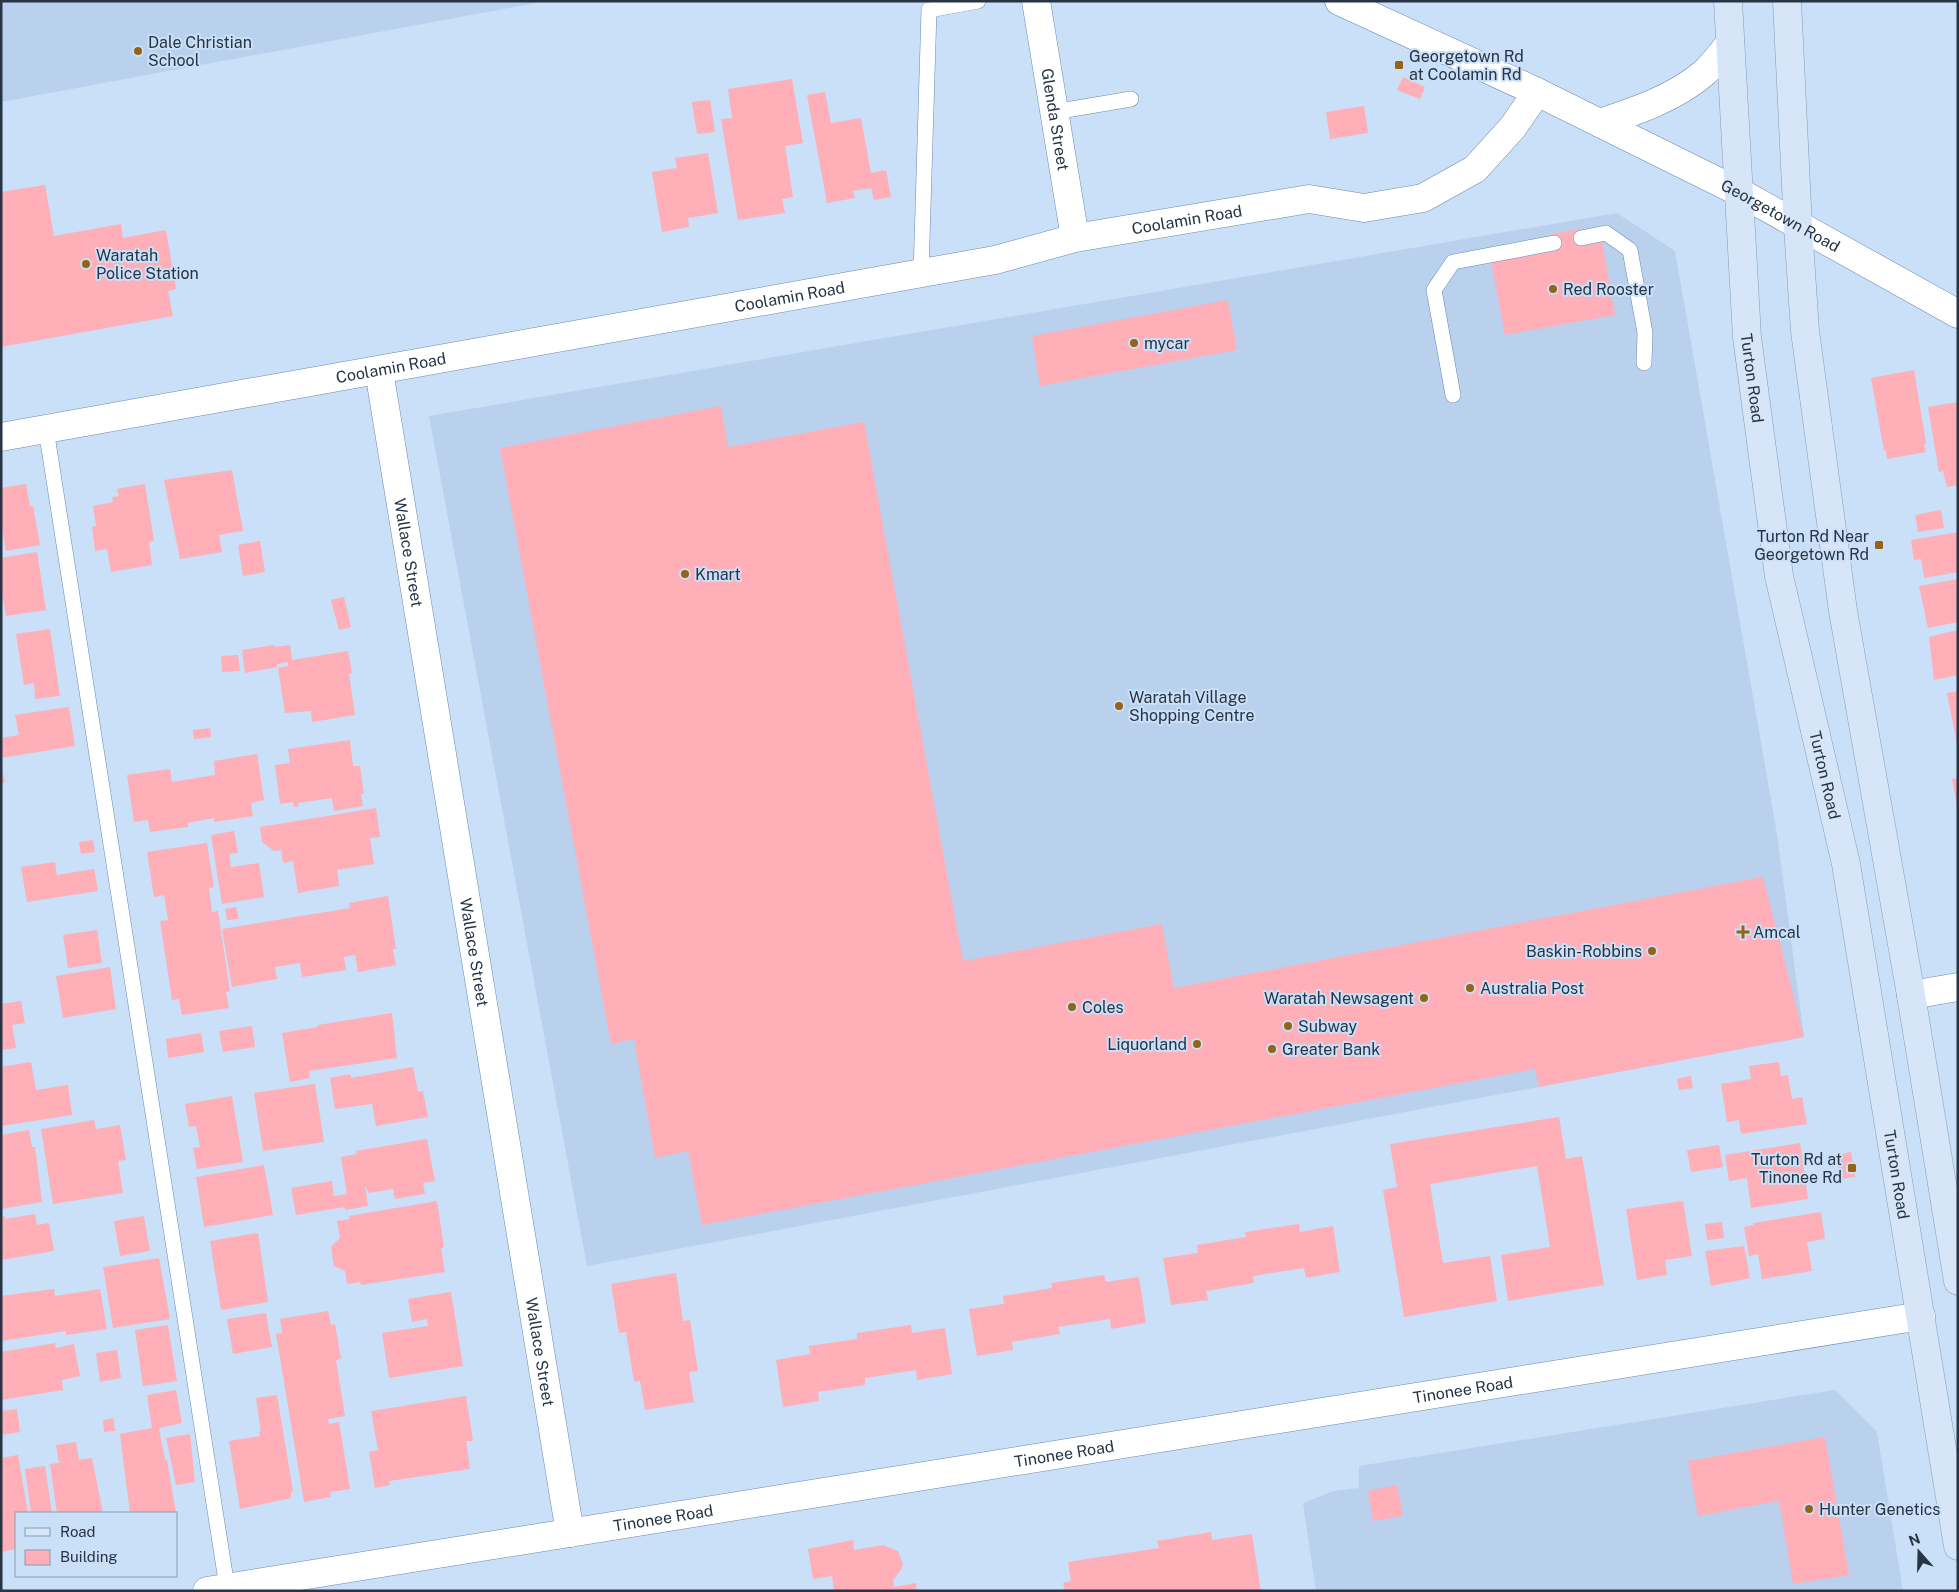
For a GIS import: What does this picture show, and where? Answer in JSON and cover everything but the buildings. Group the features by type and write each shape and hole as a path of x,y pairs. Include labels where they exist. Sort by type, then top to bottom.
{"main road":[{"name":"Turton Road","path":"1728,1 1746,337 1779,576 1846,864 1958,1546"},
{"path":"1787,1 1798,227 1806,330 1844,611 1911,995 1958,1281"}],"street":[{"name":"Glenda Street","path":"1036,1 1075,238"},
{"name":"Georgetown Road","path":"1339,1 1537,92 1689,169 1739,192 1798,227 1958,314"},
{"path":"1600,123 1677,92 1705,72 1730,43"},
{"name":"Coolamin Road","path":"1,437 921,274 995,260 1075,238 1308,199 1364,208 1423,198 1475,169 1513,127 1537,92"},
{"name":"Wallace Street","path":"379,371 570,1533"},
{"path":"1911,995 1958,987"},
{"name":"Tinonee Road","path":"217,1589 1921,1316"}],"lane":[{"path":"921,274 929,10 978,1"},
{"path":"1054,112 1130,99"},
{"path":"1581,238 1606,233 1630,250 1645,333 1644,363"},
{"path":"1452,395 1434,290 1453,262 1554,243"},
{"path":"46,429 217,1589"}],"shaded area":[{"name":"Dale Christian School","path":"1,1 547,1 1,102"},
{"name":"Waratah Village Shopping Centre","path":"1617,213 1675,251 1777,834 1804,1037 587,1266 429,416"},
{"path":"1835,1390 1877,1432 1903,1591 1316,1591 1303,1503 1333,1491 1359,1488 1359,1466"}],"place":[{"name":"Dale Christian School","path":"138,51"},
{"name":"Georgetown Rd at Coolamin Rd","path":"1399,65"},
{"name":"Waratah Police Station","path":"86,264"},
{"name":"Red Rooster","path":"1553,289"},
{"name":"mycar","path":"1134,343"},
{"name":"Turton Rd Near Georgetown Rd","path":"1879,545"},
{"name":"Kmart","path":"685,574"},
{"name":"Waratah Village Shopping Centre","path":"1119,706"},
{"name":"Amcal","path":"1743,932"},
{"name":"Baskin-Robbins","path":"1652,951"},
{"name":"Australia Post","path":"1470,988"},
{"name":"Waratah Newsagent","path":"1424,998"},
{"name":"Coles","path":"1072,1007"},
{"name":"Subway","path":"1288,1026"},
{"name":"Liquorland","path":"1197,1044"},
{"name":"Greater Bank","path":"1272,1049"},
{"name":"Turton Rd at Tinonee Rd","path":"1852,1168"},
{"name":"Hunter Genetics","path":"1809,1509"}]}
